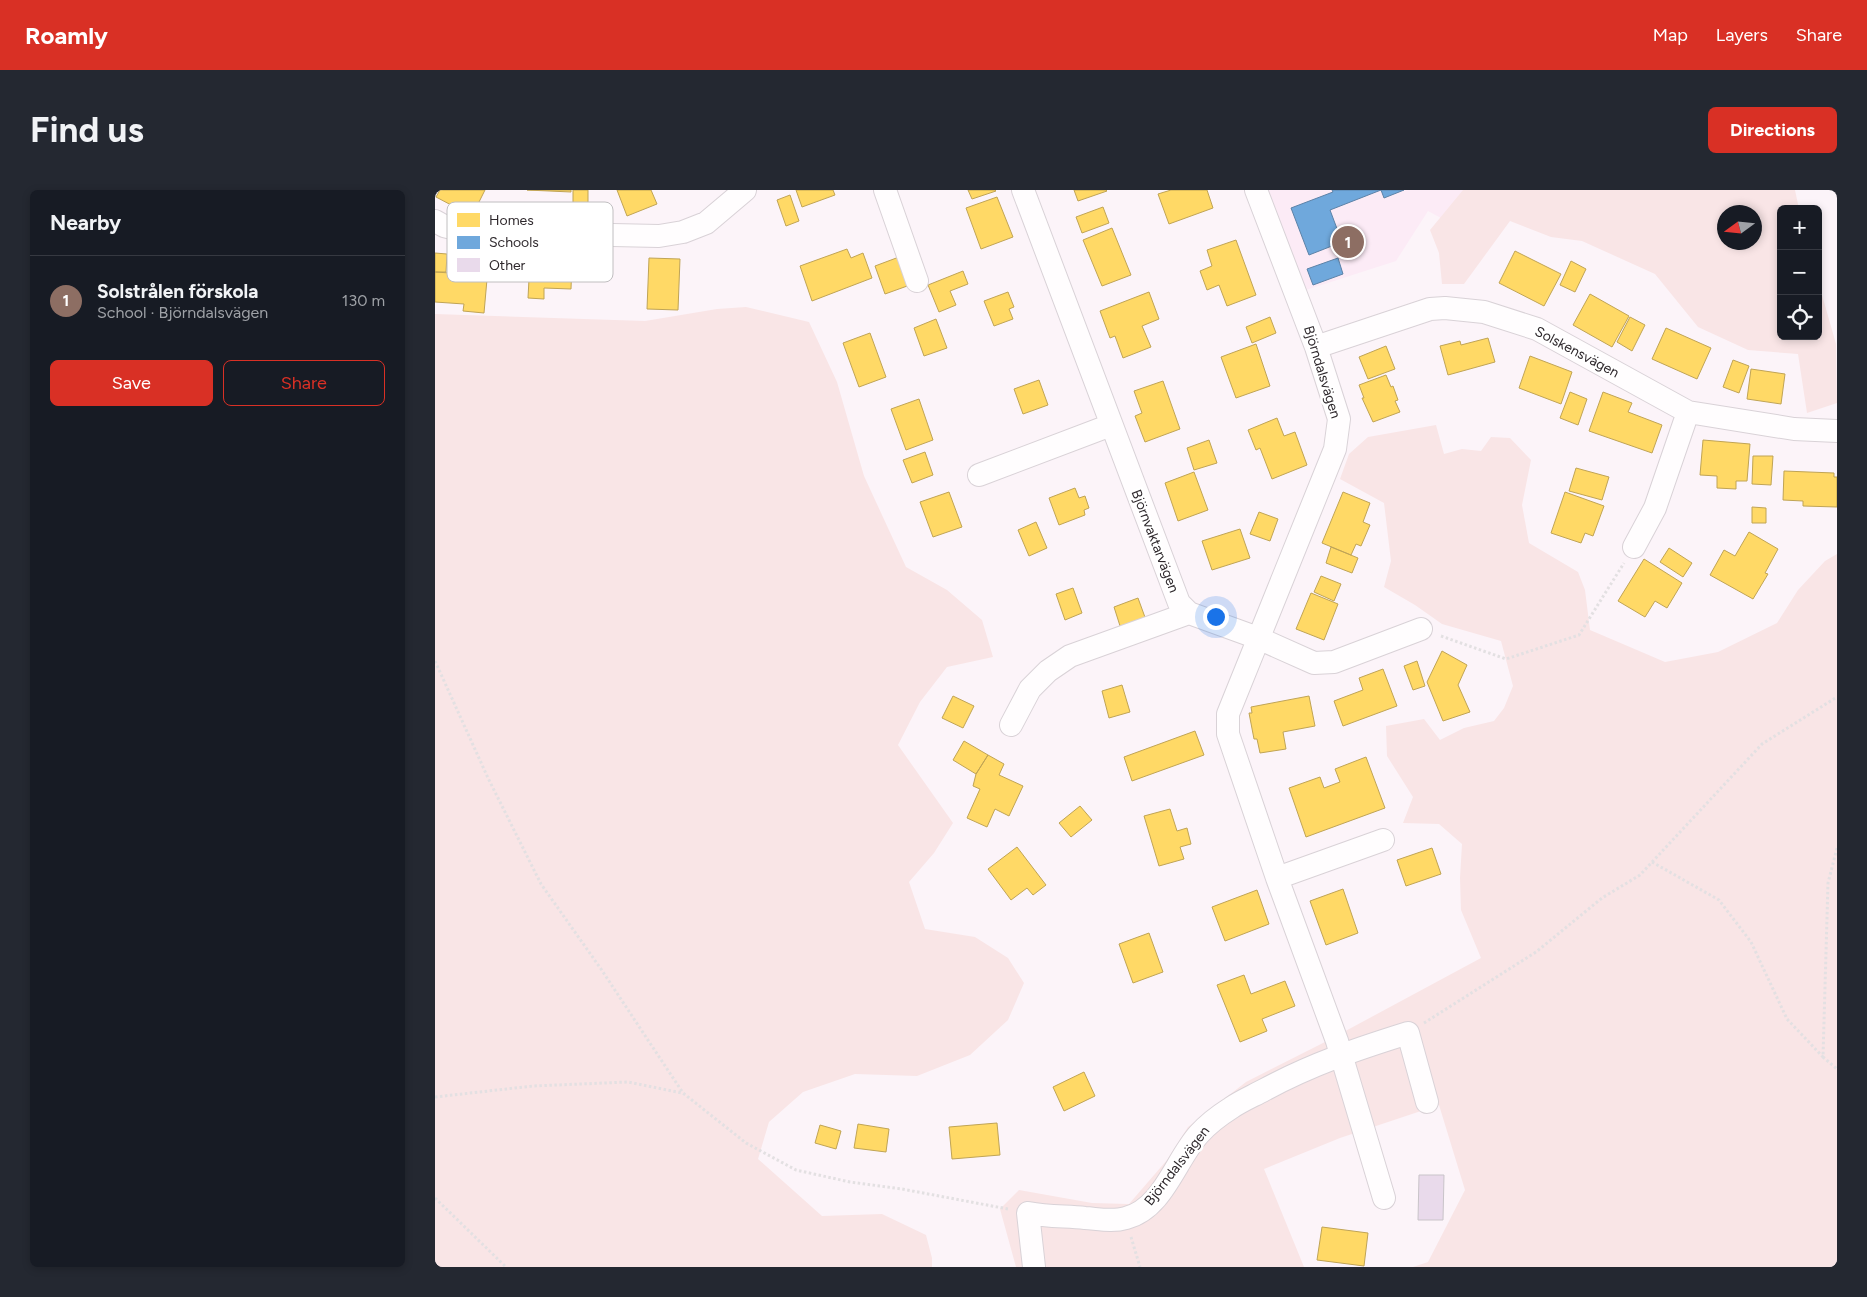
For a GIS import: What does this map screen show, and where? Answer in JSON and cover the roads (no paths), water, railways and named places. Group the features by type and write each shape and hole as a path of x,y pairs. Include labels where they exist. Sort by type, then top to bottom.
{"street":[{"path":"613,235 659,236 683,232 706,224 745,190"},
{"path":"885,190 917,281"},
{"name":"Björnvaktarvägen","path":"1023,190 1179,603 1189,612"},
{"name":"Björndalsvägen","path":"1256,190 1316,347 1339,419 1335,449 1228,714 1228,734 1277,878 1341,1054 1384,1198"},
{"path":"435,221 447,227"},
{"name":"Solskensvägen","path":"1316,347 1430,309 1445,308 1484,312 1537,329 1688,412 1794,430 1837,430"},
{"path":"1634,547 1655,508 1688,412"},
{"path":"979,476 1111,425"},
{"path":"1011,725 1030,689 1048,671 1070,656 1189,612 1258,638 1315,663 1334,662 1421,629"},
{"path":"1277,878 1383,840"},
{"name":"Björndalsvägen","path":"1034,1267 1029,1213 1047,1217 1113,1220 1134,1216 1151,1205 1178,1167 1189,1147 1213,1121 1232,1107 1298,1072 1341,1054 1409,1033 1427,1102"}],"place":[{"name":"Solstrålen förskola","path":"1348,242"}]}
